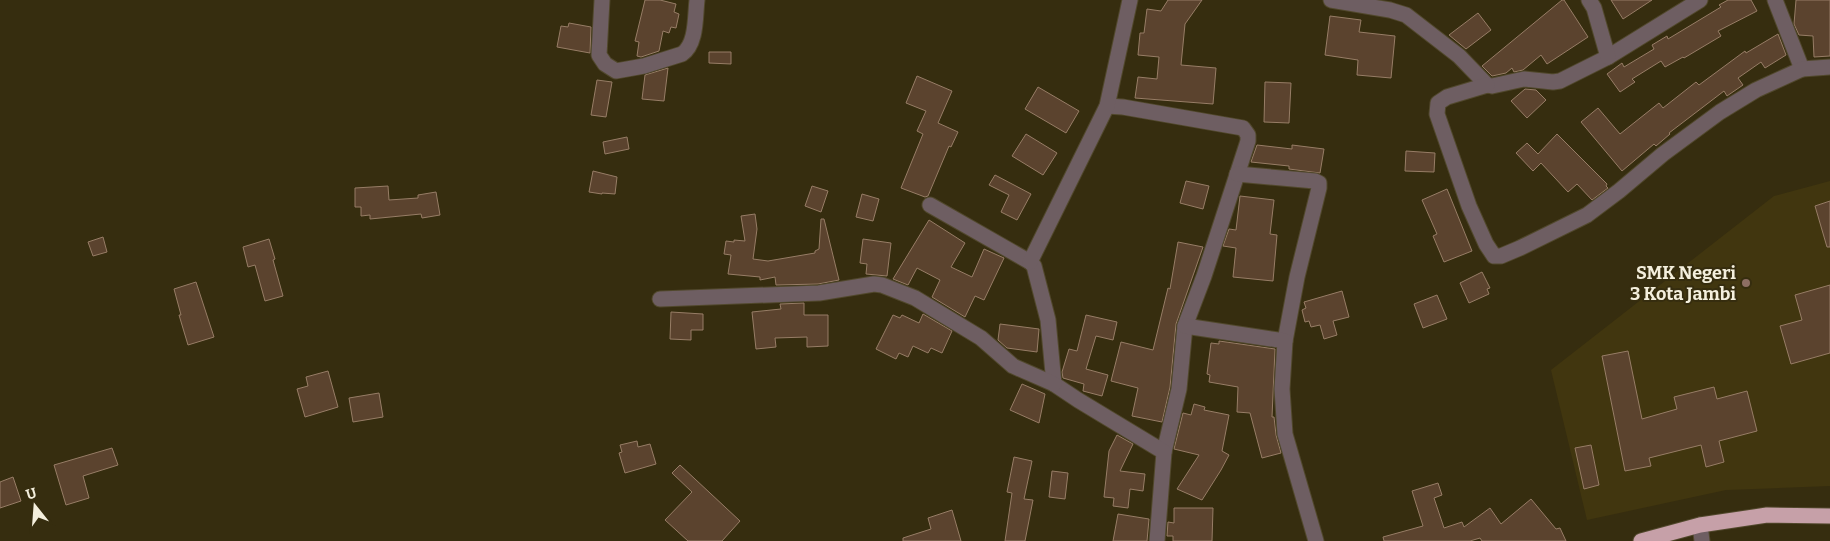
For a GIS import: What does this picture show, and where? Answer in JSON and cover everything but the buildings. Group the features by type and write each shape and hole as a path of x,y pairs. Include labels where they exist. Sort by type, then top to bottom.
{"highway":[{"path":"1641,541 1700,525 1767,515 1830,516"}],"street":[{"path":"602,0 599,55 604,64 616,71 644,66 682,54 688,50 692,42 697,0"},
{"path":"1030,262 1107,106 1130,0"},
{"path":"1331,0 1390,10 1406,15 1459,56 1487,85"},
{"path":"1589,0 1594,8 1608,57"},
{"path":"1700,0 1608,57 1560,81 1524,79 1496,86 1487,85 1447,97 1438,103 1437,114 1469,206 1486,244 1494,256 1498,257 1520,248 1587,215 1663,154 1720,112 1756,90 1802,68 1830,67"},
{"path":"1776,0 1802,68"},
{"path":"1107,106 1124,107 1243,128 1248,134 1248,141 1204,276 1185,326 1179,389 1164,452 1158,541"},
{"path":"1237,174 1315,181 1319,183 1297,277 1285,341 1282,388 1285,434 1316,541"},
{"path":"930,205 1034,266 1048,320 1054,384"},
{"path":"660,299 819,293 874,284 882,285 914,298 981,338 1013,366 1054,384 1164,452"},
{"path":"1185,326 1285,341"},
{"path":"1700,525 1702,541"}],"shaded area":[{"name":"SMK Negeri 3 Kota Jambi","path":"1830,181 1830,486 1726,490 1587,520 1551,370 1774,196"}],"place":[{"name":"SMK Negeri 3 Kota Jambi","path":"1746,283"}]}
